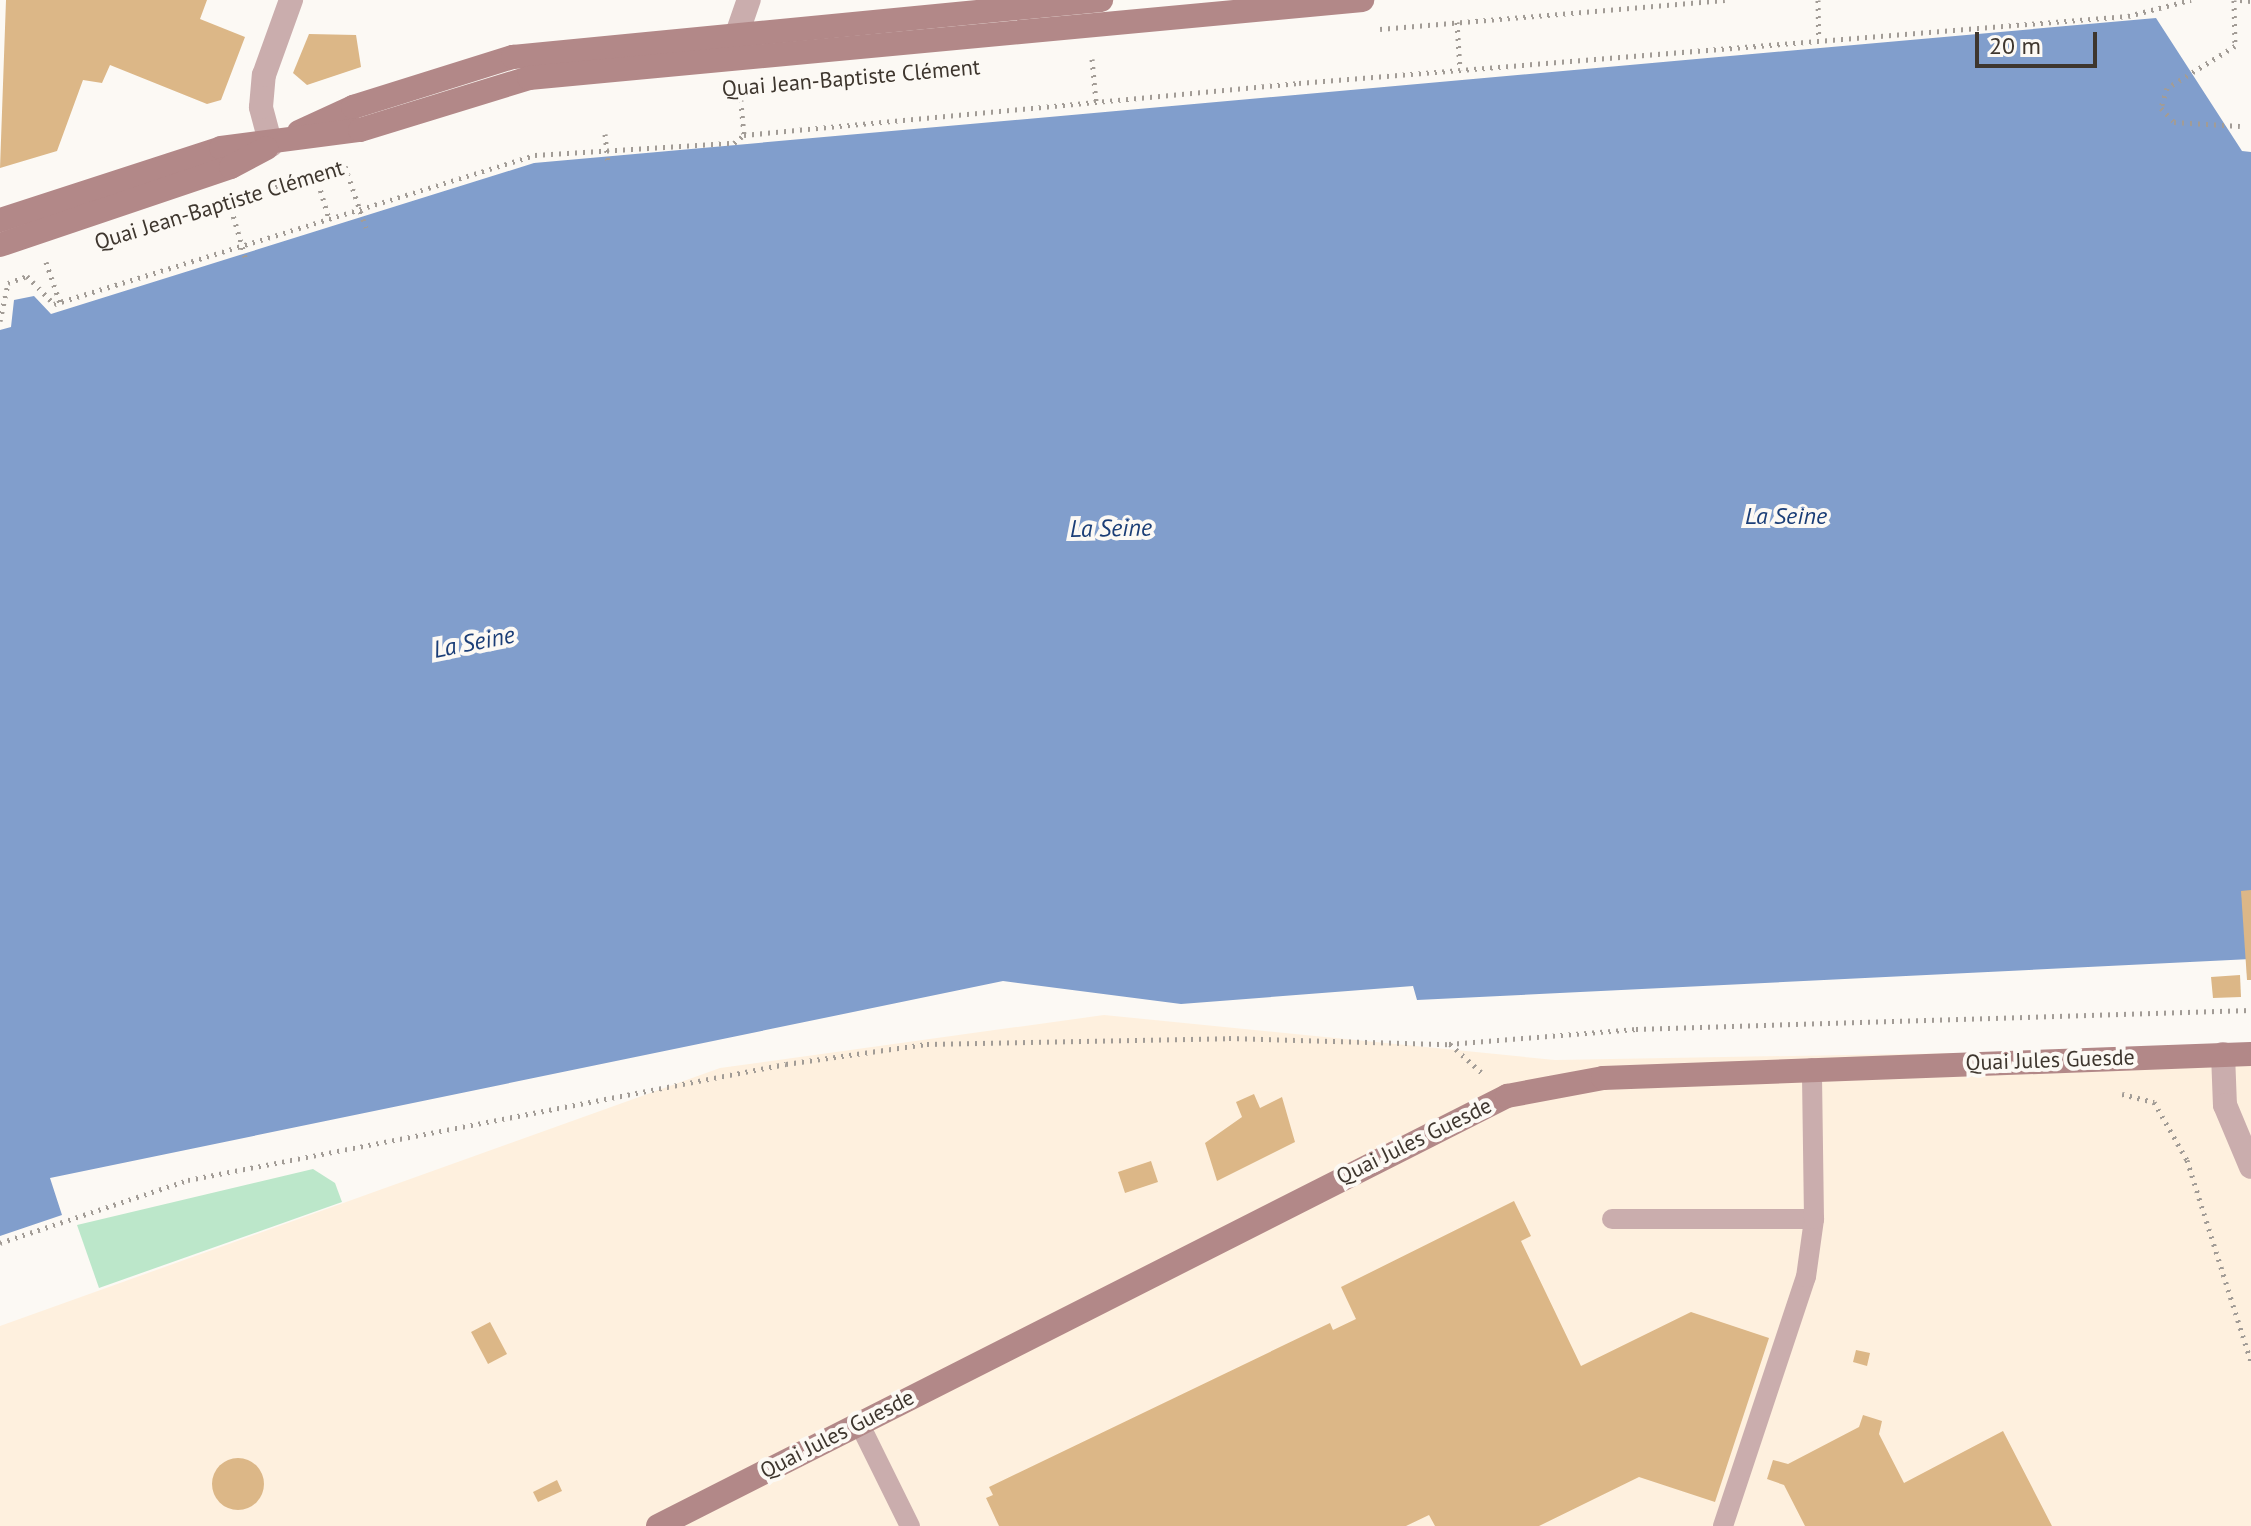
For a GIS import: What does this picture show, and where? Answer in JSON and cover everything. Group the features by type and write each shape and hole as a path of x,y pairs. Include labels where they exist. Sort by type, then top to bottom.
{"main road":[{"name":"Quai Jean-Baptiste Clément","path":"0,245 231,167 353,107 513,57 1101,0"},
{"name":"Quai Jean-Baptiste Clément","path":"0,220 221,148 271,145 360,130 529,78 1362,0"},
{"name":"Quai Jules Guesde","path":"658,1526 1507,1096 1603,1078 2251,1054"}],"street":[{"path":"271,145 261,107 264,75 291,0"},
{"path":"737,34 749,0"},
{"path":"2223,1054 2225,1105 2251,1167"}],"lane":[{"path":"1723,1526 1806,1277 1814,1219 1812,1068"},
{"path":"1612,1219 1814,1219"},
{"path":"859,1423 910,1526"}],"path":[{"path":"1368,30 1725,0"},
{"path":"1818,0 1819,39"},
{"path":"60,303 535,155 734,143 744,135 1096,101 1819,39 2128,16 2191,0"},
{"path":"2234,0 2235,46 2167,88 2161,108 2174,122 2240,126"},
{"path":"2240,0 2251,1"},
{"path":"1457,22 1460,70"},
{"path":"1076,57 1107,54"},
{"path":"1092,55 1096,101"},
{"name":"Quai Jean-Baptiste Clément","path":"722,91 755,87"},
{"path":"740,89 744,135"},
{"path":"605,134 608,164"},
{"name":"Quai Jean-Baptiste Clément","path":"255,193 357,162"},
{"path":"345,166 366,228"},
{"path":"316,175 329,219"},
{"name":"Quai Jean-Baptiste Clément","path":"215,205 242,197"},
{"path":"229,201 246,260"},
{"path":"15,268 59,255"},
{"path":"45,259 60,303"},
{"path":"0,321 8,283 27,276 60,303"},
{"path":"0,1243 188,1180 801,1062 927,1044 1229,1038 1449,1044 1636,1029 2251,1010"},
{"path":"1449,1044 1507,1096"},
{"path":"2120,1094 2154,1102 2187,1160 2251,1362"}],"shaded area":[{"path":"1104,1015 1555,1060 2251,1048 2251,1526 0,1526 0,1326 720,1068"}],"green space":[{"path":"313,1169 335,1183 342,1202 99,1288 77,1225"}],"water":[{"name":"La Seine","path":"2156,18 2242,151 2251,152 2251,959 1417,1000 1413,986 1181,1004 1003,981 50,1178 62,1215 0,1236 0,330 11,327 14,300 34,296 51,314 534,163"}],"building":[{"path":"6,0 207,0 200,19 245,37 221,100 207,104 110,65 102,83 83,80 57,151 0,168"},
{"path":"309,34 356,35 361,67 307,85 293,73"},
{"path":"2251,890 2251,980 2247,980 2241,891"},
{"path":"2240,975 2241,997 2213,998 2211,977"},
{"path":"1254,1094 1260,1108 1282,1097 1295,1142 1217,1181 1205,1143 1242,1117 1236,1102"},
{"path":"1151,1161 1158,1182 1125,1193 1118,1172"},
{"path":"1514,1201 1531,1236 1521,1241 1581,1366 1691,1312 1769,1338 1715,1502 1639,1477 1539,1526 1435,1526 1429,1515 1406,1526 999,1526 986,1498 993,1495 989,1487 1330,1323 1333,1330 1356,1319 1341,1287"},
{"path":"490,1322 507,1354 488,1364 471,1332"},
{"path":"1856,1350 1870,1353 1867,1366 1853,1362"},
{"path":"1863,1415 1882,1421 1879,1434 1904,1483 2003,1431 2052,1526 1805,1526 1784,1485 1767,1479 1773,1460 1788,1464 1859,1427"},
{"path":"238,1458 257,1465 264,1484 257,1503 238,1510 219,1503 212,1484 219,1465"},
{"path":"557,1480 562,1491 538,1502 533,1492"}]}
